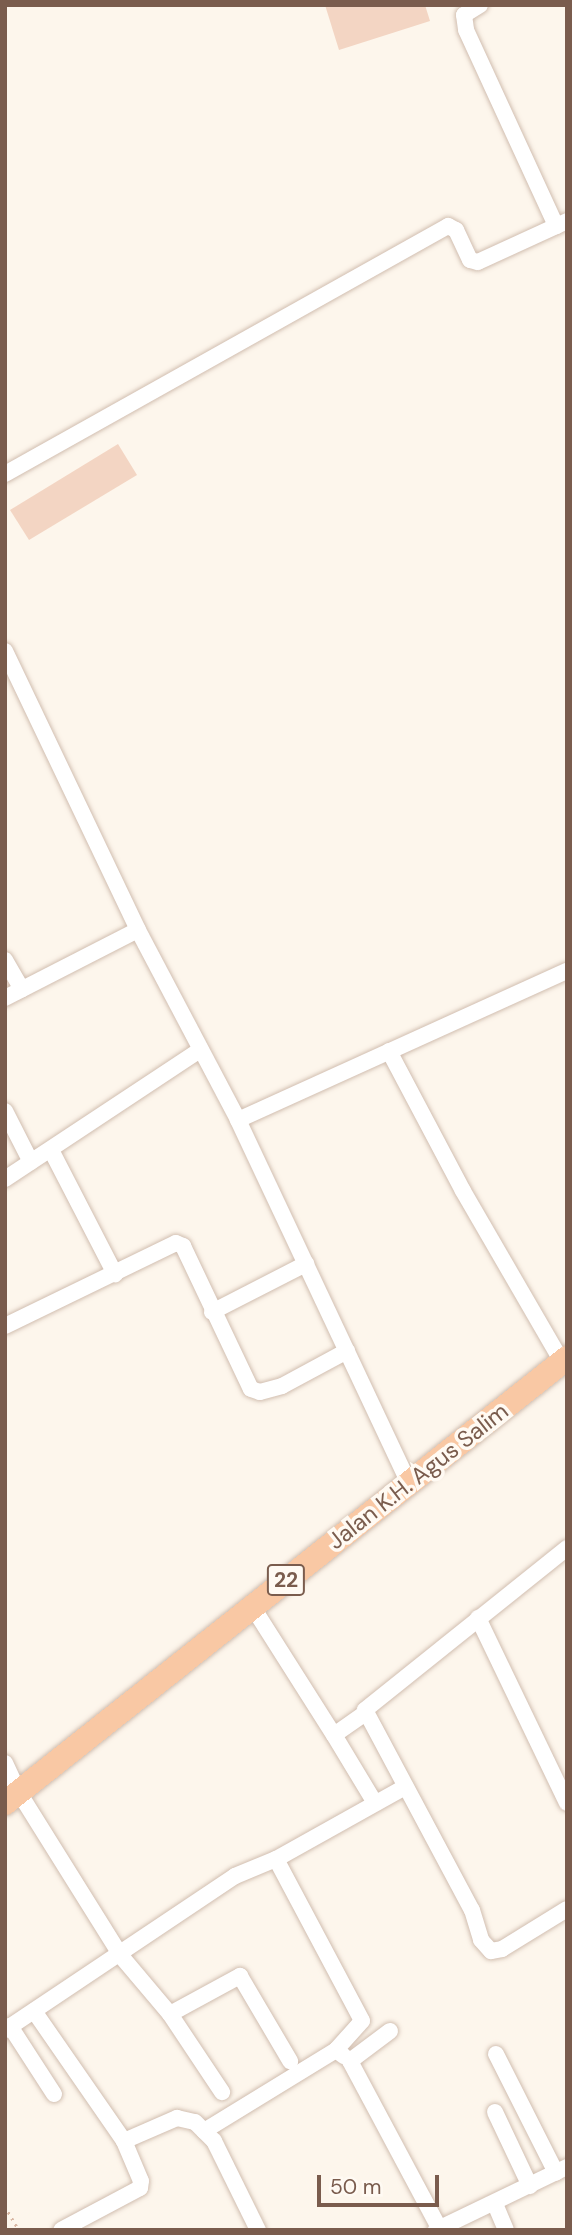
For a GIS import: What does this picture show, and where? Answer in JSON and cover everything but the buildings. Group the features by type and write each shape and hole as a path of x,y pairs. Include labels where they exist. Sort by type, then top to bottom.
{"highway":[{"name":"Jalan K.H. Agus Salim","path":"12,1797 565,1360"}],"street":[{"path":"5,474 448,226 456,230 470,260 478,262 561,223 466,30 464,15 480,5"},
{"path":"5,651 138,930 238,1120 408,1483"},
{"path":"5,998 138,930"},
{"path":"5,960 22,990"},
{"path":"238,1120 567,971"},
{"path":"5,1179 200,1050"},
{"path":"389,1051 463,1191 565,1360"},
{"path":"5,1111 31,1162"},
{"path":"51,1150 115,1274"},
{"path":"5,1326 176,1243 183,1246 212,1312 251,1389 260,1392 282,1386 347,1351"},
{"path":"212,1312 306,1264"},
{"path":"567,1548 366,1707 366,1713 491,1951 502,1949 567,1909"},
{"path":"252,1606 374,1803"},
{"path":"478,1618 567,1803"},
{"path":"334,1735 366,1713"},
{"path":"5,1763 12,1797 121,1956 170,2014 222,2092"},
{"path":"54,2094 8,2028 121,1956 235,1876 276,1859 405,1787"},
{"path":"204,2131 336,2050 362,2021 276,1859"},
{"path":"170,2014 240,1976 290,2061"},
{"path":"34,2011 124,2141 140,2188 61,2230"},
{"path":"351,2061 352,2055 390,2031"},
{"path":"336,2050 351,2061 438,2229 495,2204 561,2170 496,2054"},
{"path":"495,2112 530,2186"},
{"path":"124,2141 177,2118 195,2122 214,2141 258,2230"},
{"path":"495,2204 506,2230"}],"path":[{"path":"5,2206 19,2230"}]}
